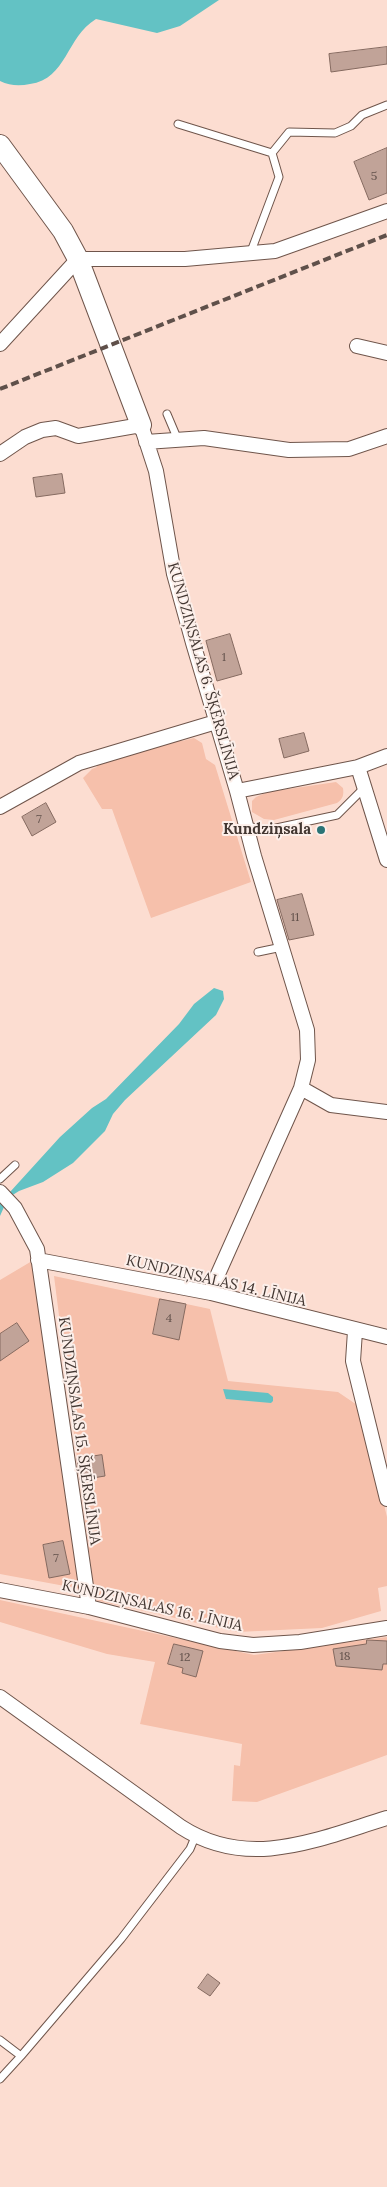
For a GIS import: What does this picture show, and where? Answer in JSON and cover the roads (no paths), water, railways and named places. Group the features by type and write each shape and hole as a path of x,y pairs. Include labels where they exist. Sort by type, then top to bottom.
{"street":[{"name":"KUNDZIŅSALAS 6. ŠĶĒRSLĪNIJA","path":"0,145 63,232 78,259 144,434 156,471 174,574 307,1030 308,1060 301,1088 211,1293"},
{"path":"0,344 78,259 185,259 275,251 387,211"},
{"path":"357,346 387,352"},
{"path":"0,454 26,437 42,430 56,428 78,436 144,434 178,440 204,438 289,450 349,449 387,436"},
{"path":"0,807 78,763 216,722"},
{"path":"237,790 358,767 387,756"},
{"path":"358,767 387,860"},
{"path":"301,1088 331,1105 387,1112"},
{"name":"KUNDZIŅSALAS 15. ŠĶĒRSLĪNIJA","path":"0,1192 15,1208 37,1249 89,1607"},
{"name":"KUNDZIŅSALAS 14. LĪNIJA","path":"38,1260 211,1293 355,1331 387,1337"},
{"path":"355,1331 352,1360 387,1499"},
{"name":"KUNDZIŅSALAS 16. LĪNIJA","path":"0,1590 89,1607 220,1641 254,1645 300,1642 387,1628"},
{"path":"0,1698 195,1837 218,1845 256,1850 279,1849 387,1818"}],"lane":[{"path":"272,153 289,132 335,133 351,126 362,115 387,105"},
{"path":"178,124 272,153"},
{"path":"250,254 279,177 272,153"},
{"path":"167,414 178,440"},
{"path":"246,826 267,830 338,815 364,788"},
{"path":"258,952 282,947"},
{"path":"0,1179 15,1165"},
{"path":"0,2079 121,1939 190,1849 195,1837"},
{"path":"0,2040 21,2056"}],"water":[{"path":"0,0 219,0 180,26 157,33 96,19 78,36 52,74 42,81 19,85 0,81"},
{"path":"214,988 223,991 224,999 216,1015 125,1100 113,1114 105,1131 73,1163 43,1182 19,1191 8,1198 0,1216 0,1203 60,1137 92,1108 106,1099 179,1024 194,1004"},
{"path":"223,1389 268,1393 273,1397 273,1401 271,1403 226,1399"}],"railway":[{"path":"0,389 387,235"}],"place":[{"name":"Kundziņsala","path":"321,830"}]}
